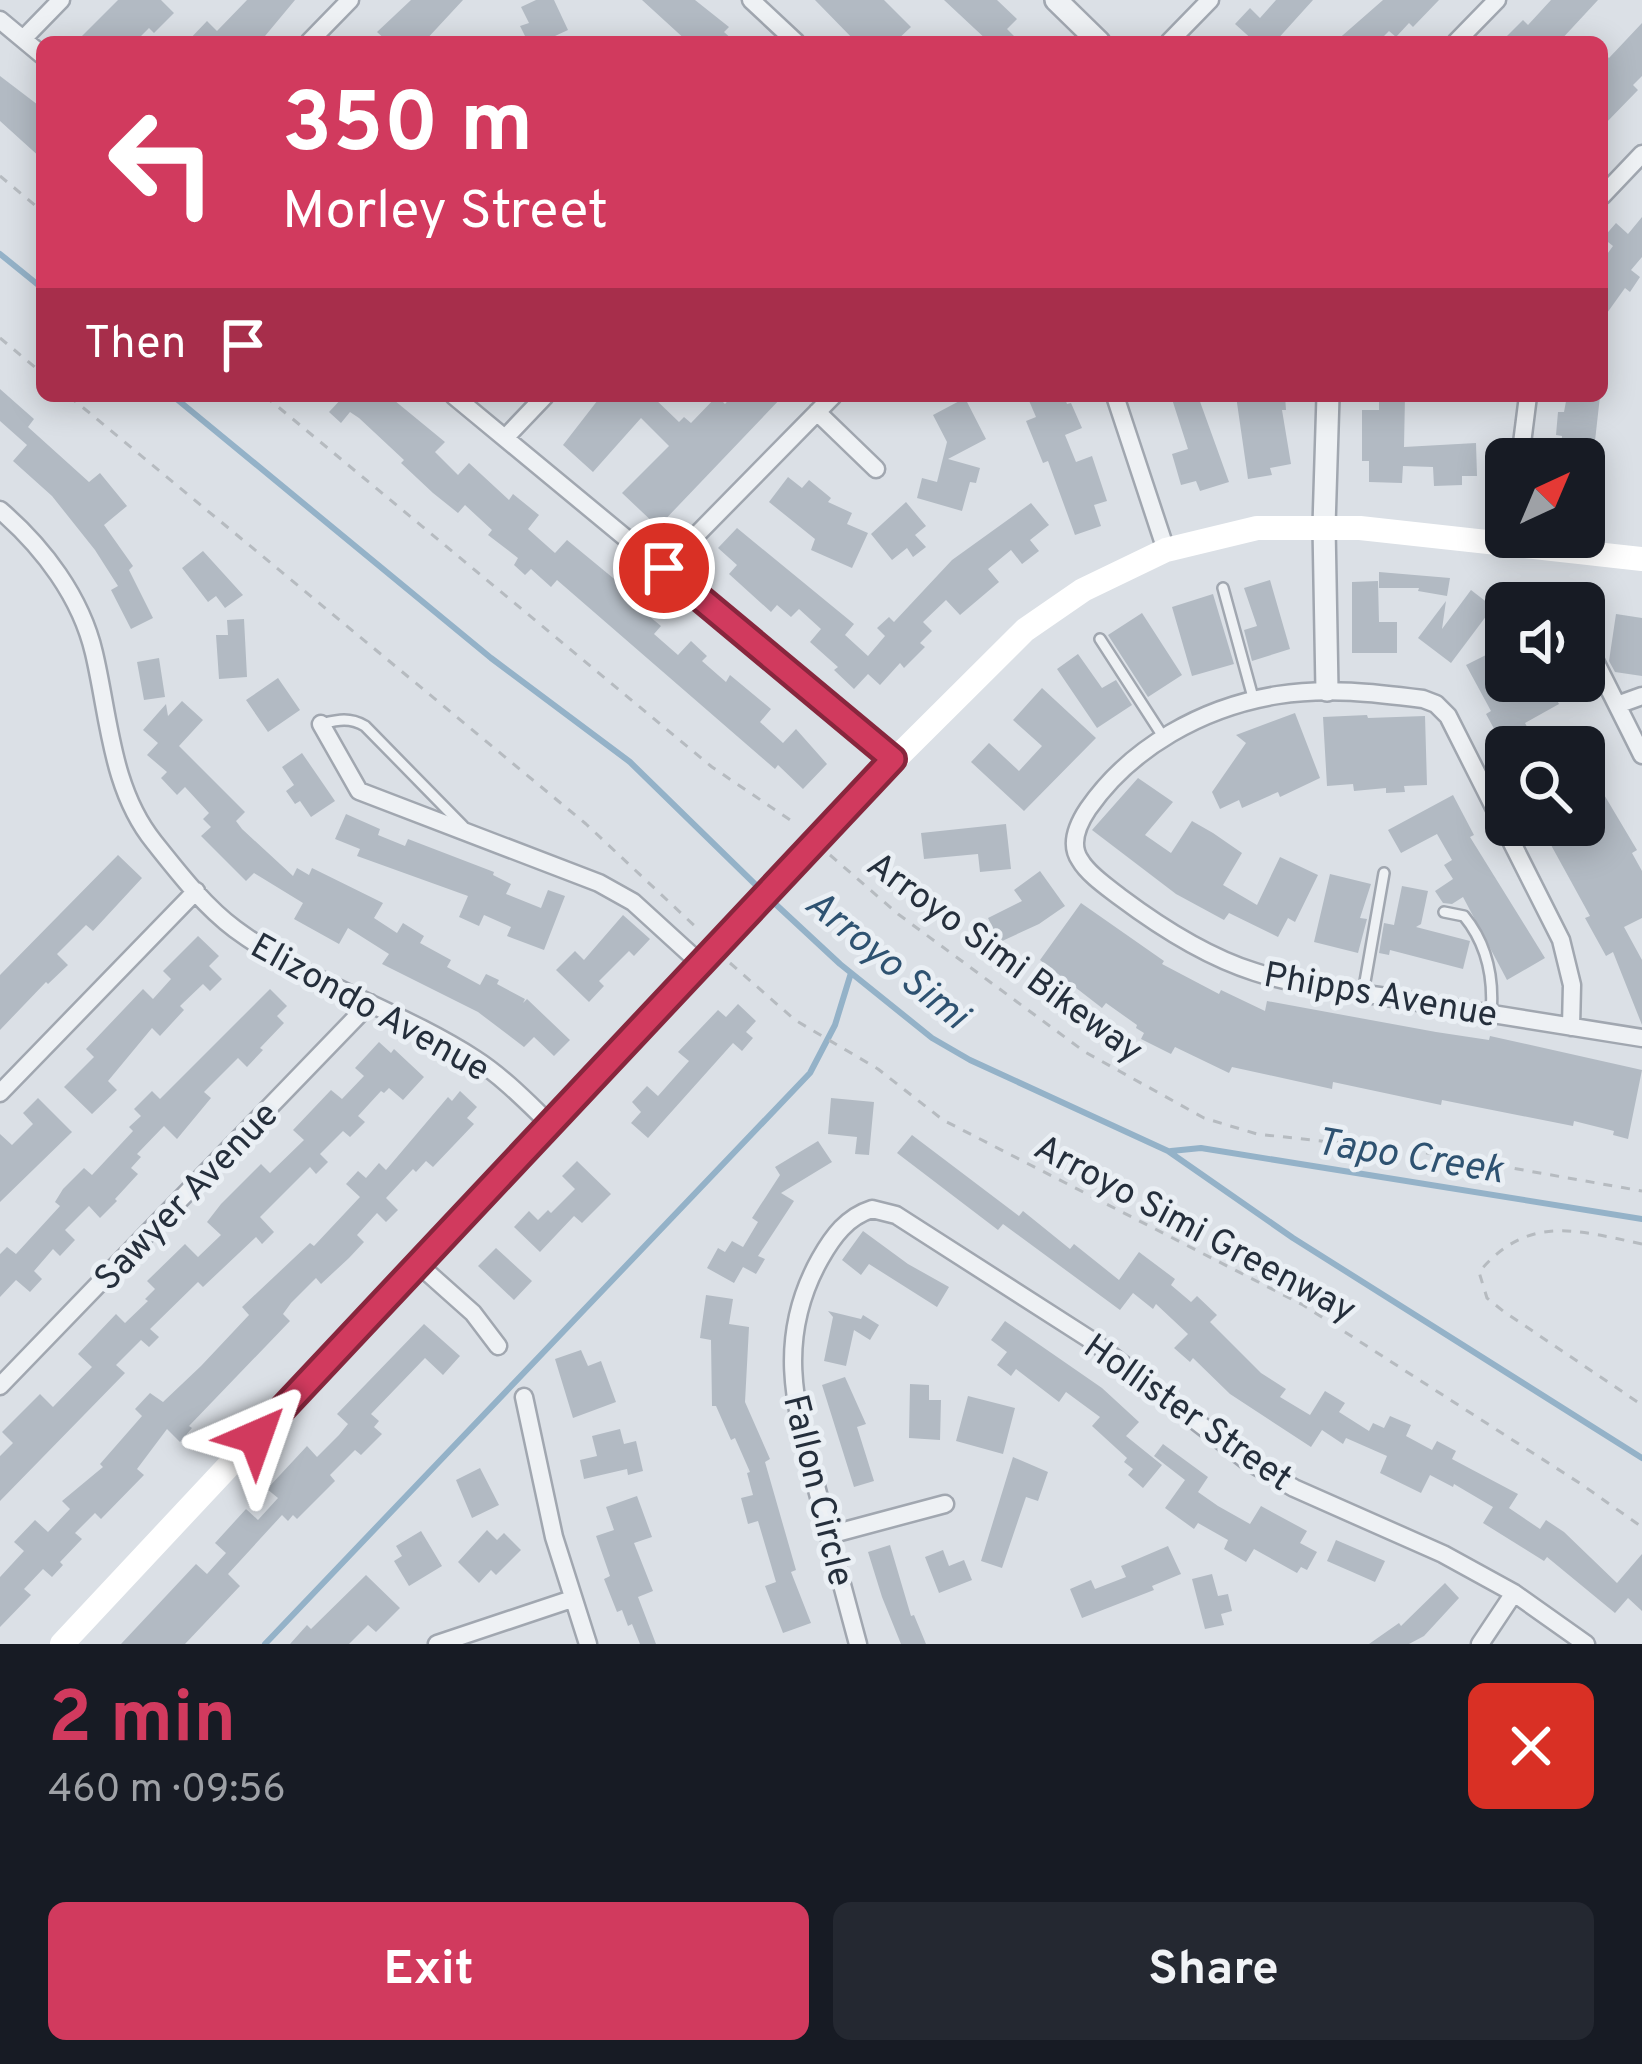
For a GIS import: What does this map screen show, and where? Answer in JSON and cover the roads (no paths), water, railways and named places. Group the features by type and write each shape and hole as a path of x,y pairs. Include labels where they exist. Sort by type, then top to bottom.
{"main road":[{"path":"62,1644 807,848 1025,630 1083,590 1166,550 1257,528 1324,526 1485,538"},
{"path":"1605,554 1642,559"}],"street":[{"path":"23,39 61,0"},
{"path":"315,36 350,0"},
{"path":"751,0 790,36"},
{"path":"1056,0 1094,36"},
{"path":"1175,36 1210,0"},
{"path":"1462,36 1497,0"},
{"path":"0,20 36,50"},
{"path":"1608,190 1642,154"},
{"path":"461,402 893,759"},
{"path":"506,438 539,402"},
{"path":"664,568 827,402"},
{"path":"1117,402 1166,550"},
{"path":"1327,690 1328,402"},
{"path":"1523,438 1527,402"},
{"path":"818,412 876,469"},
{"name":"Elizondo Avenue","path":"0,510 41,551 80,613 93,648 113,752 127,796 150,837 196,891 230,925 268,952 476,1059 551,1125"},
{"path":"1605,681 1642,755"},
{"path":"1164,738 1192,722 1253,700 1327,690 1436,704 1448,716 1561,940 1572,985 1571,1027"},
{"path":"1617,705 1642,696"},
{"path":"321,724 359,791 614,891 660,924 701,964"},
{"name":"Phipps Avenue","path":"1164,738 1107,782 1082,818 1075,844 1080,861 1122,898 1208,952 1253,972 1642,1038"},
{"path":"0,1093 196,891"},
{"name":"Sawyer Avenue","path":"0,1386 370,1003"},
{"name":"Hollister Street","path":"861,1213 885,1210 916,1227 1094,1342 1246,1460 1294,1488 1406,1537 1514,1593 1586,1644"},
{"name":"Fallon Circle","path":"858,1644 793,1392 791,1353 809,1279 842,1227 861,1213"},
{"path":"418,1264 473,1313 498,1346"},
{"path":"524,1396 554,1537 587,1644"},
{"path":"829,1534 945,1504"},
{"path":"1480,1644 1514,1593"},
{"path":"436,1644 572,1599"}],"lane":[{"path":"1223,588 1253,700"},
{"path":"1100,638 1164,738"},
{"path":"321,724 341,719 365,726 473,837"},
{"path":"1363,993 1384,873"},
{"path":"1444,912 1464,916 1474,930 1490,972 1491,1014"}],"waterway":[{"name":"Arroyo Simi","path":"0,254 36,283"},
{"name":"Arroyo Simi","path":"180,402 491,658 630,762 761,890"},
{"name":"Arroyo Simi","path":"770,899 840,964 932,1038 1168,1151 1293,1238 1642,1458"},
{"path":"265,1644 810,1073 835,1025 851,973"},
{"name":"Tapo Creek","path":"1171,1151 1201,1148 1642,1219"}]}
